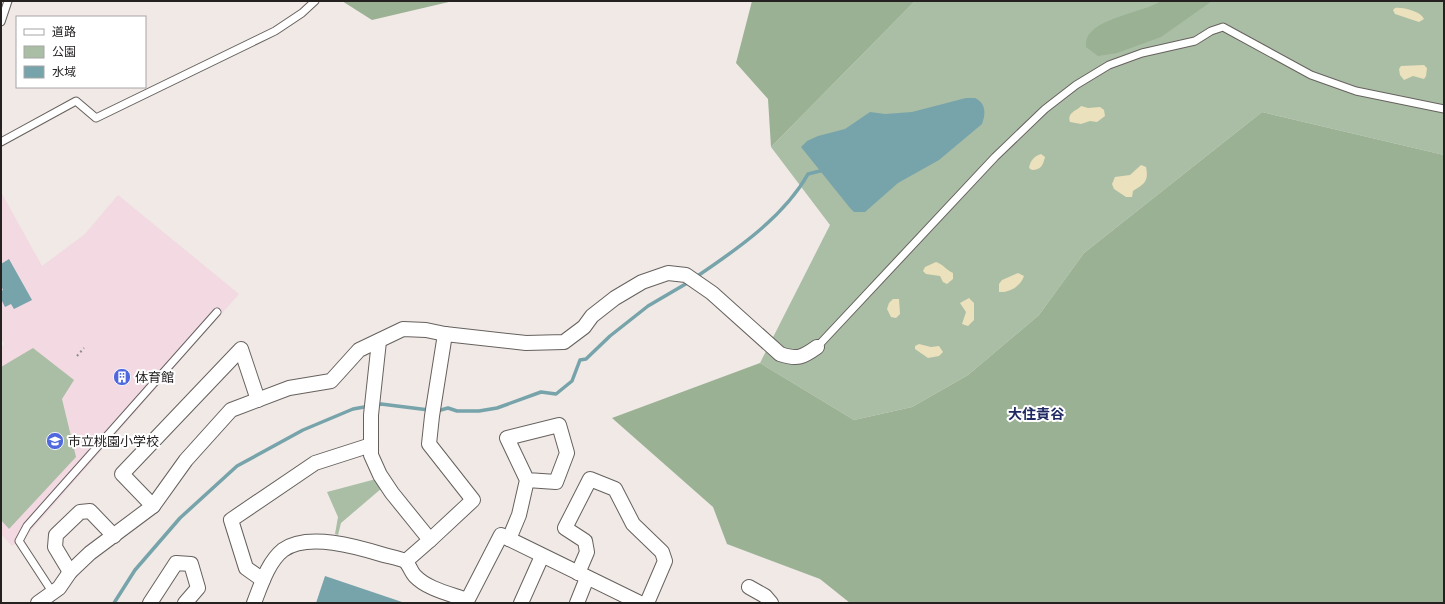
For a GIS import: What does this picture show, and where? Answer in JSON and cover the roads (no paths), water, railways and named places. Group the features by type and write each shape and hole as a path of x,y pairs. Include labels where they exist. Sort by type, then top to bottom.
{"street":[{"path":"38,603 53,593 70,572 90,553 153,506 186,460 230,410 289,388 331,381 359,350 403,329 426,330 445,334 526,343 564,342 584,327 592,316 615,298 642,282 668,273 686,275 712,293 780,354 791,358 803,357 817,348"},
{"path":"406,561 473,500 429,444 434,401 445,334"},
{"path":"379,341 371,415 371,455 380,474 392,493 430,540"},
{"path":"153,506 122,474 241,349 258,400"},
{"path":"509,539 519,515 527,480 507,438 559,426 567,453 556,482 527,480"},
{"path":"263,580 246,568 231,520 315,463 371,445"},
{"path":"254,603 263,580 272,564 284,550 298,544 324,541 358,546 406,561 415,576 429,586 467,601 501,535 542,556 583,575 640,603 665,561 662,552 633,524 615,489 590,478 565,528 585,541 587,552 583,575 577,603"},
{"path":"70,572 55,547 56,535 80,512 90,511 114,536"},
{"path":"521,603 542,556"},
{"path":"150,603 176,563 191,564 198,588 185,603"},
{"path":"749,587 765,596 771,603"}],"lane":[{"path":"1,22 8,1"},
{"path":"1,142 76,101 96,118 275,32 302,13 315,1"},
{"path":"817,348 995,157 1045,109 1076,85 1109,65 1142,53 1195,41 1211,31 1223,27 1311,75 1356,91 1444,109"},
{"path":"53,593 19,541 27,526 217,312"}],"water":[{"path":"966,98 975,98 979,100 983,106 984,116 982,124 939,160 898,183 865,212 854,212 850,208 801,147 807,141 818,136 845,129 870,112 885,114 912,112"},
{"path":"9,259 32,300 14,309 11,304 5,307 1,299 1,291 3,290 1,286 1,264"},
{"path":"325,576 405,603 316,603"}],"waterway":[{"path":"696,277 727,256 758,232 786,204 798,190 808,174 824,170"},
{"path":"437,411 448,408 457,411 479,411 497,408 541,392 556,394 572,381 580,360 586,359 610,336 648,306 689,282"},
{"path":"376,405 381,404 429,410"},
{"path":"114,603 135,570 180,518 237,466 303,430 353,409 370,406"}],"place":[{"name":"体育館","path":"122,377"},
{"name":"市立桃園小学校","path":"55,441"}],"district":[{"name":"大住責谷","path":"1036,413"}]}
